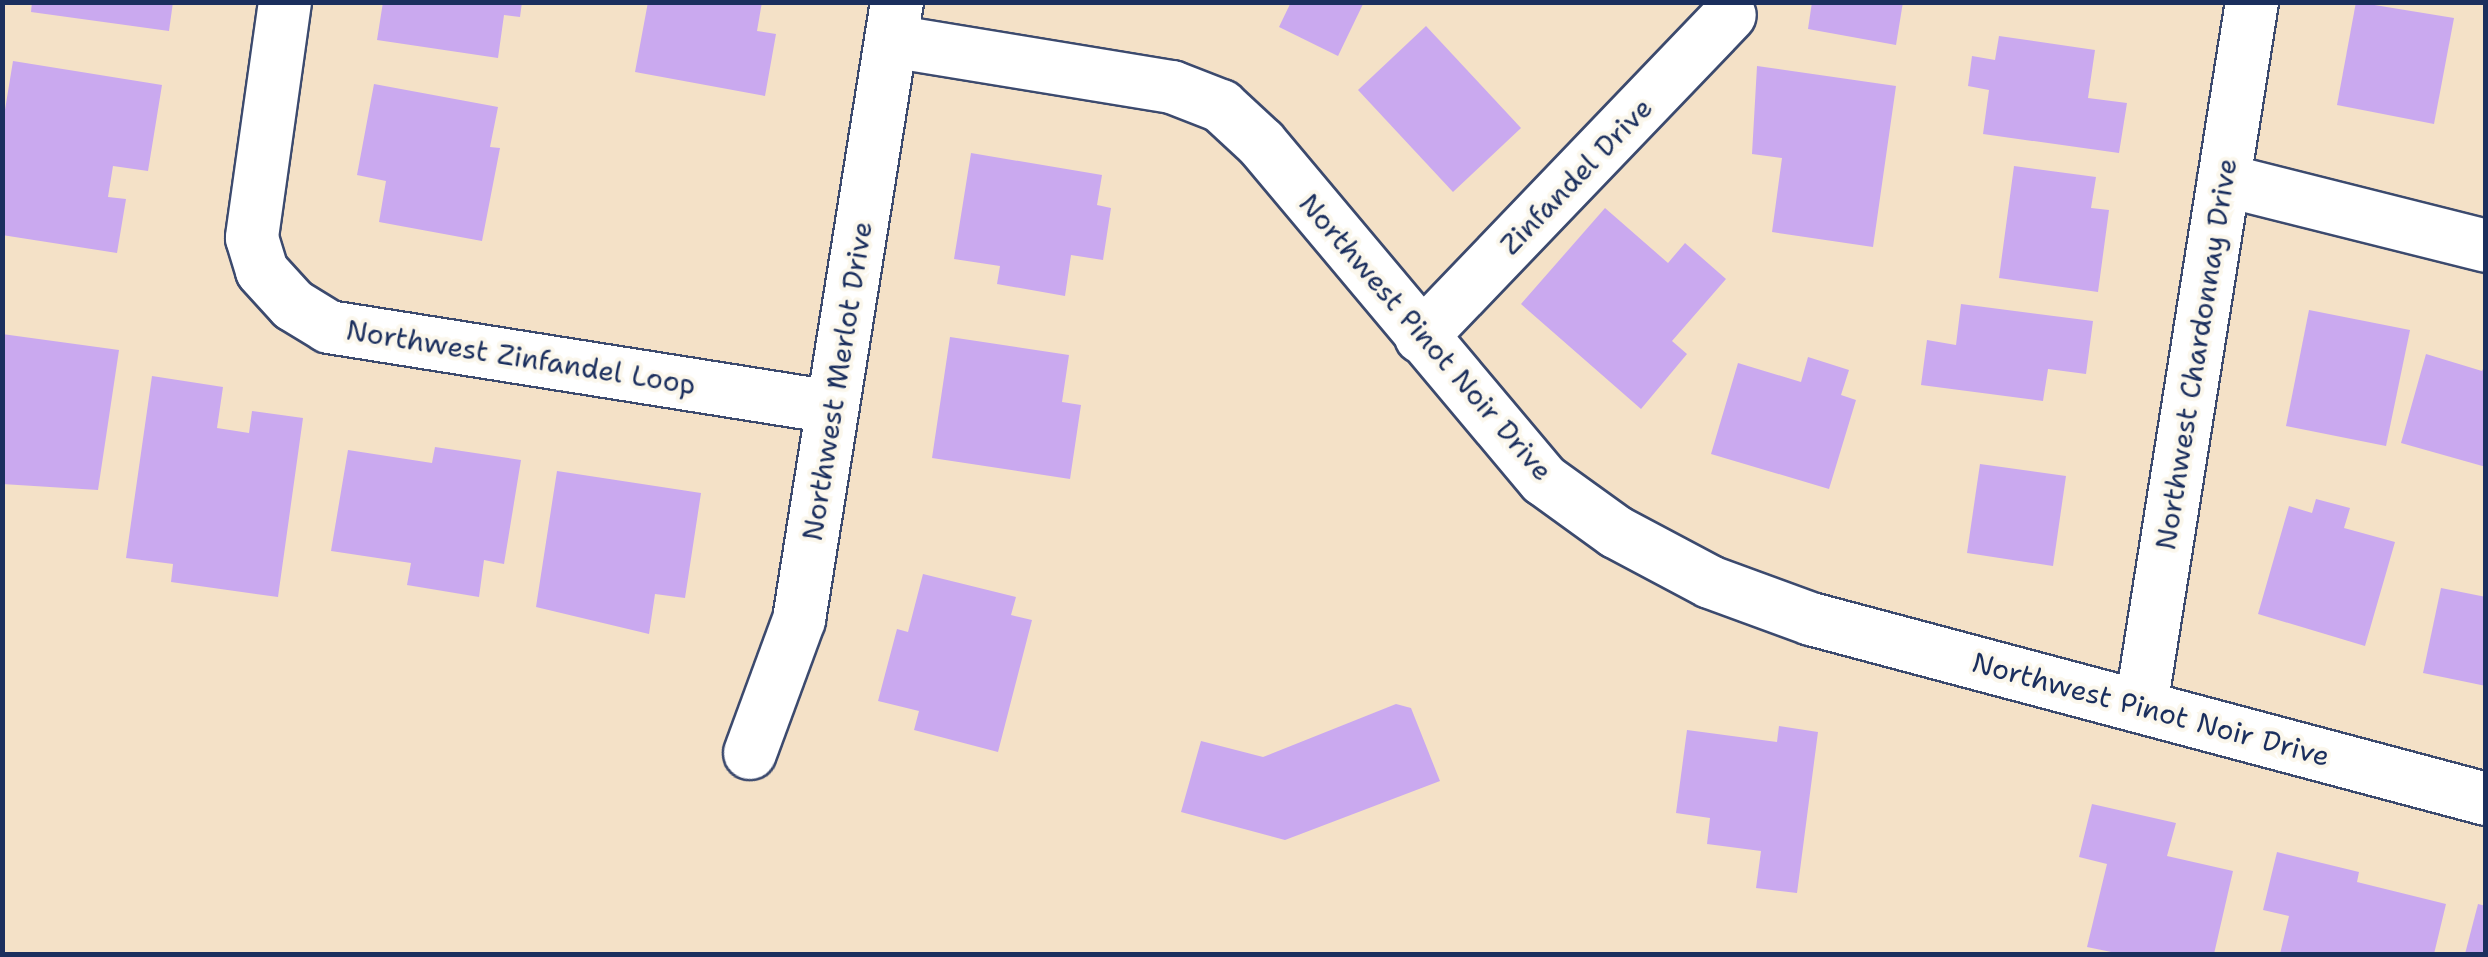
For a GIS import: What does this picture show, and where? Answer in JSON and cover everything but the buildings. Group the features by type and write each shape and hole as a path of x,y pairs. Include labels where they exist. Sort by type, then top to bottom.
{"street":[{"name":"Northwest Zinfandel Loop","path":"284,2 252,238 262,270 293,306 330,326 832,407"},
{"name":"Northwest Chardonnay Drive","path":"2140,706 2252,2"},
{"name":"Zinfandel Drive","path":"1421,337 1730,15"},
{"name":"Northwest Merlot Drive","path":"750,753 799,620 894,22"},
{"name":"Northwest Pinot Noir Drive","path":"894,22 1172,87 1221,106 1261,144 1544,480 1616,532 1710,582 1811,619 2486,799"},
{"path":"2224,180 2486,246"}]}
